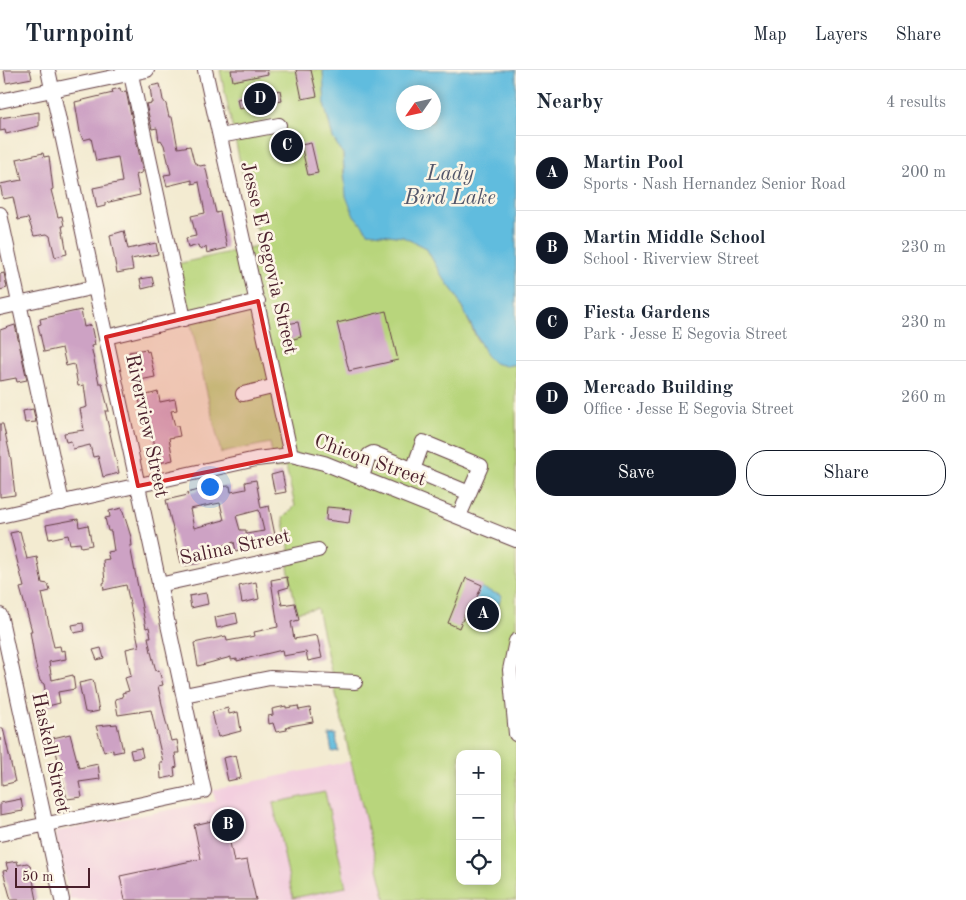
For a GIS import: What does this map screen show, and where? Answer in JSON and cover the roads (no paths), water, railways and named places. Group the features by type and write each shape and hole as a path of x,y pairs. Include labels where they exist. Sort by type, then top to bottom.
{"street":[{"name":"Riverview Street","path":"45,824 204,791 48,70"},
{"path":"0,101 147,70"},
{"name":"Jesse E Segovia Street","path":"205,70 291,455"},
{"path":"131,72 184,319"},
{"path":"220,136 279,125"},
{"path":"0,214 62,503"},
{"path":"0,308 95,287"},
{"path":"106,338 258,301"},
{"path":"243,394 276,386"},
{"path":"413,470 423,442 481,466 459,516"},
{"path":"362,477 370,455 373,453 469,493"},
{"name":"Chicon Street","path":"0,516 256,459 291,455 324,462 516,540"},
{"name":"Salina Street","path":"160,584 318,550"},
{"name":"Haskell Street","path":"0,615 62,900"},
{"path":"516,642 510,670 516,733"},
{"path":"184,695 270,678 355,682"},
{"path":"0,834 45,824"}],"water":[{"name":"Lady Bird Lake","path":"323,70 516,70 516,364 506,366 494,363 486,355 456,295 442,276 426,248 403,237 368,232 353,214 346,196 343,154 333,138 325,107"},
{"path":"472,584 502,596 487,631 469,623 476,605 465,601"},
{"path":"336,734 338,751 332,752 329,735"}],"place":[{"name":"Mercado Building","path":"260,99"},
{"name":"Fiesta Gardens","path":"287,146"},
{"name":"Martin Pool","path":"483,614"},
{"name":"Martin Middle School","path":"228,825"}]}
